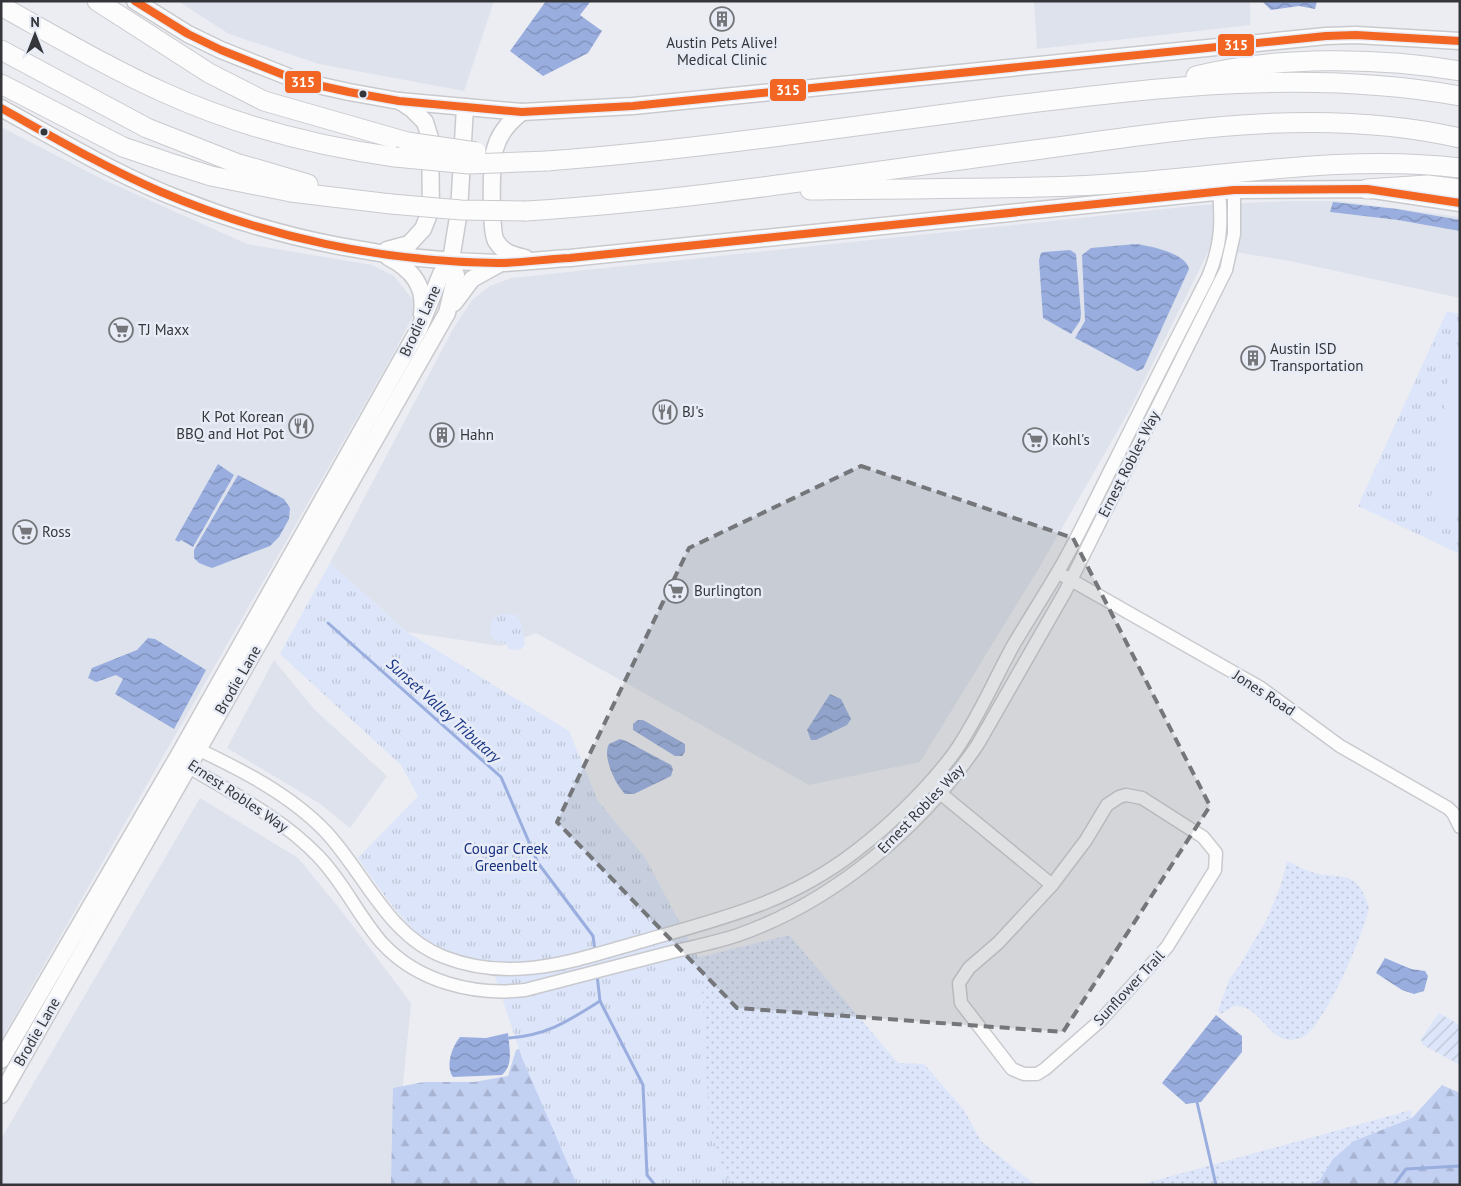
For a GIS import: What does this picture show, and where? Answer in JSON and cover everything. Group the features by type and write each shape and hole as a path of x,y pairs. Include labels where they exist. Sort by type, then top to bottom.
{"highway":[{"path":"97,1 209,73 264,102 407,142 547,161"},
{"path":"1,6 99,60 166,94 289,137 342,150 469,164 547,161 636,153 1149,88 1306,81 1372,84 1460,96"},
{"path":"1,50 80,94 164,135 236,163 359,199"},
{"path":"1149,88 1216,71 1280,64 1384,62 1460,71"},
{"path":"1,84 123,147 211,176 291,192 461,210 526,211 599,206 1219,125 1306,121 1372,124 1433,132 1460,138"},
{"path":"736,189 1094,185 1357,163 1422,163 1460,168"},
{"path":"1368,189 1427,185 1460,188"}],"main road":[{"path":"135,1 188,34 221,50 299,81 399,100 522,112 633,106 1326,36 1356,34 1460,41"},
{"path":"380,252 409,244 423,229 431,209 430,138 425,122 412,109 399,100"},
{"name":"Brodie Lane","path":"1,1094 33,1039 188,753 318,507 419,329 441,274 451,260 459,212 464,107"},
{"path":"1,108 121,173 183,201 256,226 305,238 380,252 451,260 500,263 534,261 1226,191 1368,189 1460,203"},
{"path":"522,112 509,122 494,150 492,225 495,241 507,253 534,261"},
{"path":"380,252 403,264 421,287 423,304 419,329"},
{"name":"Brodie Lane","path":"1,1060 55,968 297,577 447,313 456,275 451,260"},
{"path":"447,313 472,279 500,263"},
{"path":"297,577 297,566 322,514 318,507"},
{"path":"33,1039 33,1024 56,980 55,968"},
{"path":"1,1094 2,1078 22,1040 21,1027"}],"street":[{"name":"Ernest Robles Way","path":"188,753 288,800 316,823 343,852 394,922 414,941 439,956 480,968 508,971 544,967 736,915 778,899 818,877 857,850 928,783 953,753 986,701 1012,648 1082,526 1208,277 1217,254 1226,191"},
{"name":"Ernest Robles Way","path":"188,753 301,840 334,875 382,943 412,967 430,977 470,989 510,992 525,990 623,965 738,935 805,903 878,855 900,835 965,764 978,744 1070,580 1226,270 1234,234 1226,191"},
{"path":"1121,448 1134,454"},
{"path":"1082,526 1094,532"},
{"name":"Jones Road","path":"1057,572 1261,688 1340,746 1448,808 1453,813 1460,827"},
{"path":"928,783 1052,885"},
{"name":"Sunflower Trail","path":"1126,795 1142,798 1203,837 1216,853 1215,870 1191,911 1167,947 1136,983 1101,1020 1045,1069 1037,1074 1024,1074 1012,1069 1000,1056 961,1003 959,983 968,968 998,943 1052,885 1086,840 1108,805 1119,797 1126,795"}],"highlighted area":[{"path":"861,466 1073,538 1210,806 1063,1032 737,1008 557,822 689,548"}],"shaded area":[{"path":"178,1 494,1 464,91 319,64 229,34"},
{"path":"1034,1 1250,1 1250,25 1037,49"},
{"path":"1,127 102,179 247,244 372,265 394,276 413,300 413,316 392,356 1,1040"},
{"path":"1340,201 1460,217 1460,298 1290,261 1210,248 1129,411 1039,568 920,762 809,785 536,633 501,646 407,632 330,563 453,329 472,300 490,286 511,278 1202,205"},
{"path":"274,660 315,710 387,776 350,828 319,803 227,748"},
{"path":"200,798 298,858 344,914 411,1003 393,1185 1,1185 1,1139"}],"green space":[{"path":"1447,311 1460,314 1460,554 1358,506"},
{"path":"1452,355 1460,356 1460,514 1429,510"},
{"name":"Cougar Creek Greenbelt","path":"330,563 407,632 569,731 598,801 646,859 701,963 709,1124 725,1176 734,1185 577,1185 522,1058 491,965 466,959 445,951 412,928 398,913 358,858 418,796 401,765 280,654"},
{"path":"501,614 517,615 521,623 525,645 520,650 508,649 507,644 494,640 490,632 491,620"},
{"path":"1287,861 1315,873 1352,880 1361,889 1369,908 1344,975 1325,1011 1306,1035 1290,1040 1277,1036 1255,1014 1242,1007 1234,1006 1221,1014 1218,1011 1229,980 1267,919 1281,885"},
{"path":"789,935 898,1063 924,1064 964,1110 981,1141 1035,1185 655,1185 636,973"},
{"path":"1439,1013 1460,1025 1460,1065 1423,1045 1421,1039"},
{"path":"563,1028 655,1185 391,1185 393,1088 424,1082 474,1082 508,1076 516,1050"},
{"path":"1442,1085 1460,1093 1459,1185 1308,1185 1320,1180 1333,1159 1354,1141 1412,1118"},
{"path":"1411,1110 1412,1118 1354,1141 1320,1180 1308,1185 1139,1185"}],"water":[{"path":"546,1 591,1 580,15 602,31 588,53 543,76 510,51"},
{"path":"1262,1 1317,1 1315,9 1299,6 1271,10"},
{"path":"1333,202 1397,209 1460,220 1460,231 1398,220 1330,212"},
{"path":"1136,244 1167,251 1186,263 1189,269 1143,369 1137,371 1075,338 1085,321 1082,255 1091,248"},
{"path":"1070,250 1076,254 1081,314 1080,321 1071,334 1043,318 1039,260 1041,253 1044,252"},
{"path":"218,464 234,475 193,547 181,540 179,542 175,540"},
{"path":"238,475 284,499 290,508 289,519 279,537 270,546 212,568 199,563 194,558 194,550"},
{"path":"148,638 155,639 206,670 174,729 115,694 123,679 116,675 96,682 88,678 92,668 137,650"},
{"path":"830,694 841,699 851,719 847,725 816,740 811,740 807,730"},
{"path":"638,720 643,720 685,744 685,752 682,756 675,756 633,730 633,724"},
{"path":"620,739 671,765 673,769 671,776 634,794 625,794 617,784 607,755 609,744"},
{"path":"1385,958 1411,969 1425,971 1428,976 1424,991 1414,994 1402,990 1376,973"},
{"path":"1216,1015 1242,1036 1242,1052 1201,1102 1186,1104 1162,1083"},
{"path":"508,1033 509,1061 506,1071 502,1075 453,1077 450,1062 454,1046 460,1037 486,1038"}],"waterway":[{"name":"Sunset Valley Tributary","path":"328,623 501,777 538,863 593,936 595,951"},
{"name":"Sunset Valley Tributary","path":"597,975 600,1001 643,1085 647,1175 655,1185"},
{"path":"509,1038 535,1034 557,1026 600,1001"},
{"path":"1197,1102 1216,1185"},
{"name":"Sunset Valley Tributary","path":"1394,1185 1406,1169 1460,1166"}],"transit line":[{"name":"315","path":"135,1 188,34 221,50 299,81 399,101 522,112 633,106 1326,36 1356,35 1460,41"},
{"name":"315","path":"1,108 139,182 241,222 325,244 411,258 455,262 507,263 570,258 1234,190 1367,189 1460,203"}],"place":[{"name":"Austin Pets Alive! Medical Clinic","path":"722,19"},
{"name":"TJ Maxx","path":"121,330"},
{"name":"Austin ISD Transportation","path":"1253,358"},
{"name":"BJ's","path":"665,412"},
{"name":"K Pot Korean BBQ and Hot Pot","path":"301,426"},
{"name":"Hahn","path":"442,435"},
{"name":"Kohl's","path":"1035,440"},
{"name":"Ross","path":"25,532"},
{"name":"Burlington","path":"676,591"}]}
